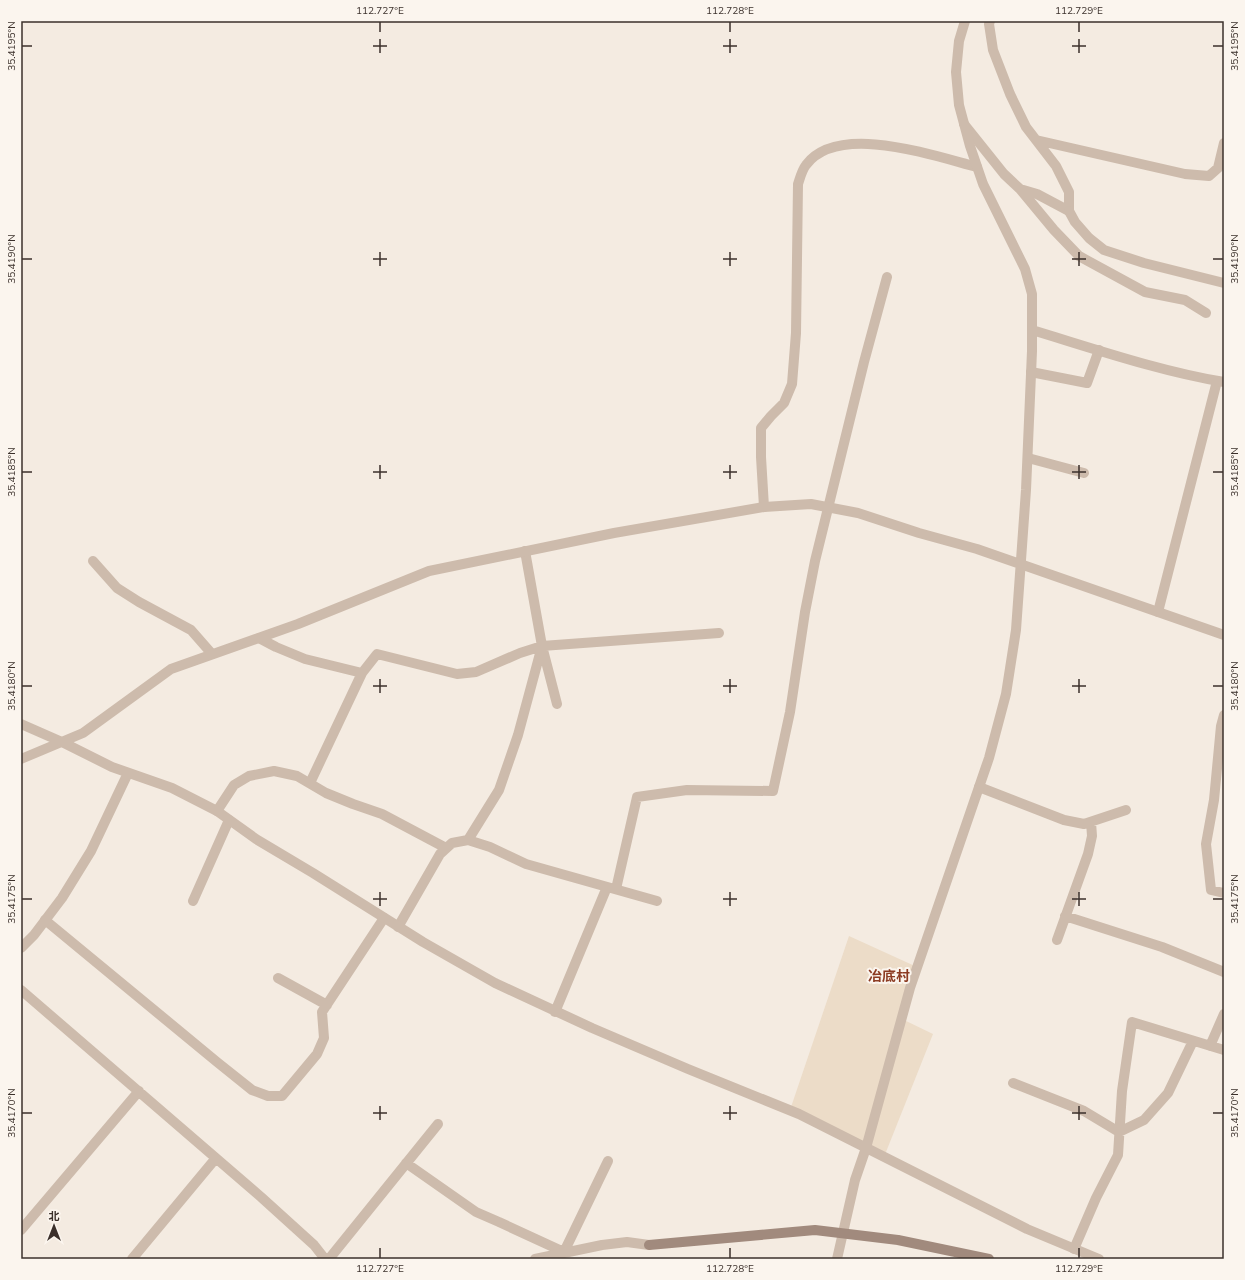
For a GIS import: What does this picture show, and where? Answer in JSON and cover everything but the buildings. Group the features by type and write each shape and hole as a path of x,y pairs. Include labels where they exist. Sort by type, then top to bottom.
{"street":[{"path":"837,1259 855,1180 866,1148 910,988 989,758 1006,694 1016,630 1028,458 1032,294 1025,269 983,184 959,105 956,72 959,40 965,21"},
{"path":"990,21 989,24 993,50 1010,94 1026,127 1056,166 1069,192 1069,211 1075,222 1089,238 1104,250 1144,263 1224,283"},
{"path":"964,124 1004,174 1020,189 1054,230 1079,256 1145,292 1185,300 1206,313"},
{"path":"1036,140 1185,174 1209,176 1218,168 1224,143"},
{"path":"764,507 761,428 784,403 792,384 796,333 798,184 805,165 816,154 834,146 859,143 898,148 977,167"},
{"path":"1020,189 1037,194 1069,211"},
{"path":"555,1012 612,888 637,797 687,790 773,791 790,712 805,612 815,561 864,362 887,277"},
{"path":"1032,330 1142,363 1220,381 1158,612"},
{"path":"1031,372 1087,383 1099,350"},
{"path":"1028,458 1084,473"},
{"path":"21,759 83,733 171,669 298,624 429,572 614,533 764,507 811,504 858,513 919,533 977,549 1224,635"},
{"path":"525,551 542,646 557,704"},
{"path":"93,561 117,588 139,602 191,630 212,654"},
{"path":"310,783 362,673 377,654 457,674 476,672 520,653 542,646 719,632"},
{"path":"259,638 276,648 305,659 362,673"},
{"path":"468,840 499,790 518,735 542,646"},
{"path":"1224,715 1221,726 1214,800 1206,844 1211,890 1224,893"},
{"path":"21,724 62,742 112,767 172,788 217,811 256,839 398,927 495,983 555,1012 688,1069 799,1114 1027,1229 1099,1259"},
{"path":"217,811 234,785 249,776 274,771 297,776 326,793 382,814 446,848"},
{"path":"21,948 34,935 62,898 91,852 128,772"},
{"path":"979,788 1064,820 1084,824 1126,810"},
{"path":"192,901 229,820"},
{"path":"1057,940 1088,854 1092,836 1091,822"},
{"path":"398,927 440,854 452,842 468,840 490,847 526,864 657,901"},
{"path":"1065,916 1162,947 1224,972"},
{"path":"45,920 252,1090 268,1096 282,1096 317,1054 324,1038 322,1012 384,918"},
{"path":"278,978 327,1005"},
{"path":"21,990 216,1158 314,1245 327,1259 438,1124"},
{"path":"1210,1046 1224,1014"},
{"path":"1074,1249 1096,1198 1118,1155 1122,1090 1132,1022 1224,1050"},
{"path":"1120,1132 1144,1120 1168,1093 1193,1041"},
{"path":"1013,1083 1084,1111 1120,1132"},
{"path":"21,1230 139,1091"},
{"path":"132,1259 216,1158"},
{"path":"564,1252 608,1160"},
{"path":"406,1164 476,1212 564,1252"},
{"path":"535,1259 564,1252 627,1242 649,1245 815,1230 898,1240 989,1259"}],"shaded area":[{"path":"849,936 917,967 902,1019 933,1034 884,1157 790,1110"}],"district":[{"name":"冶底村","path":"889,976"}]}
